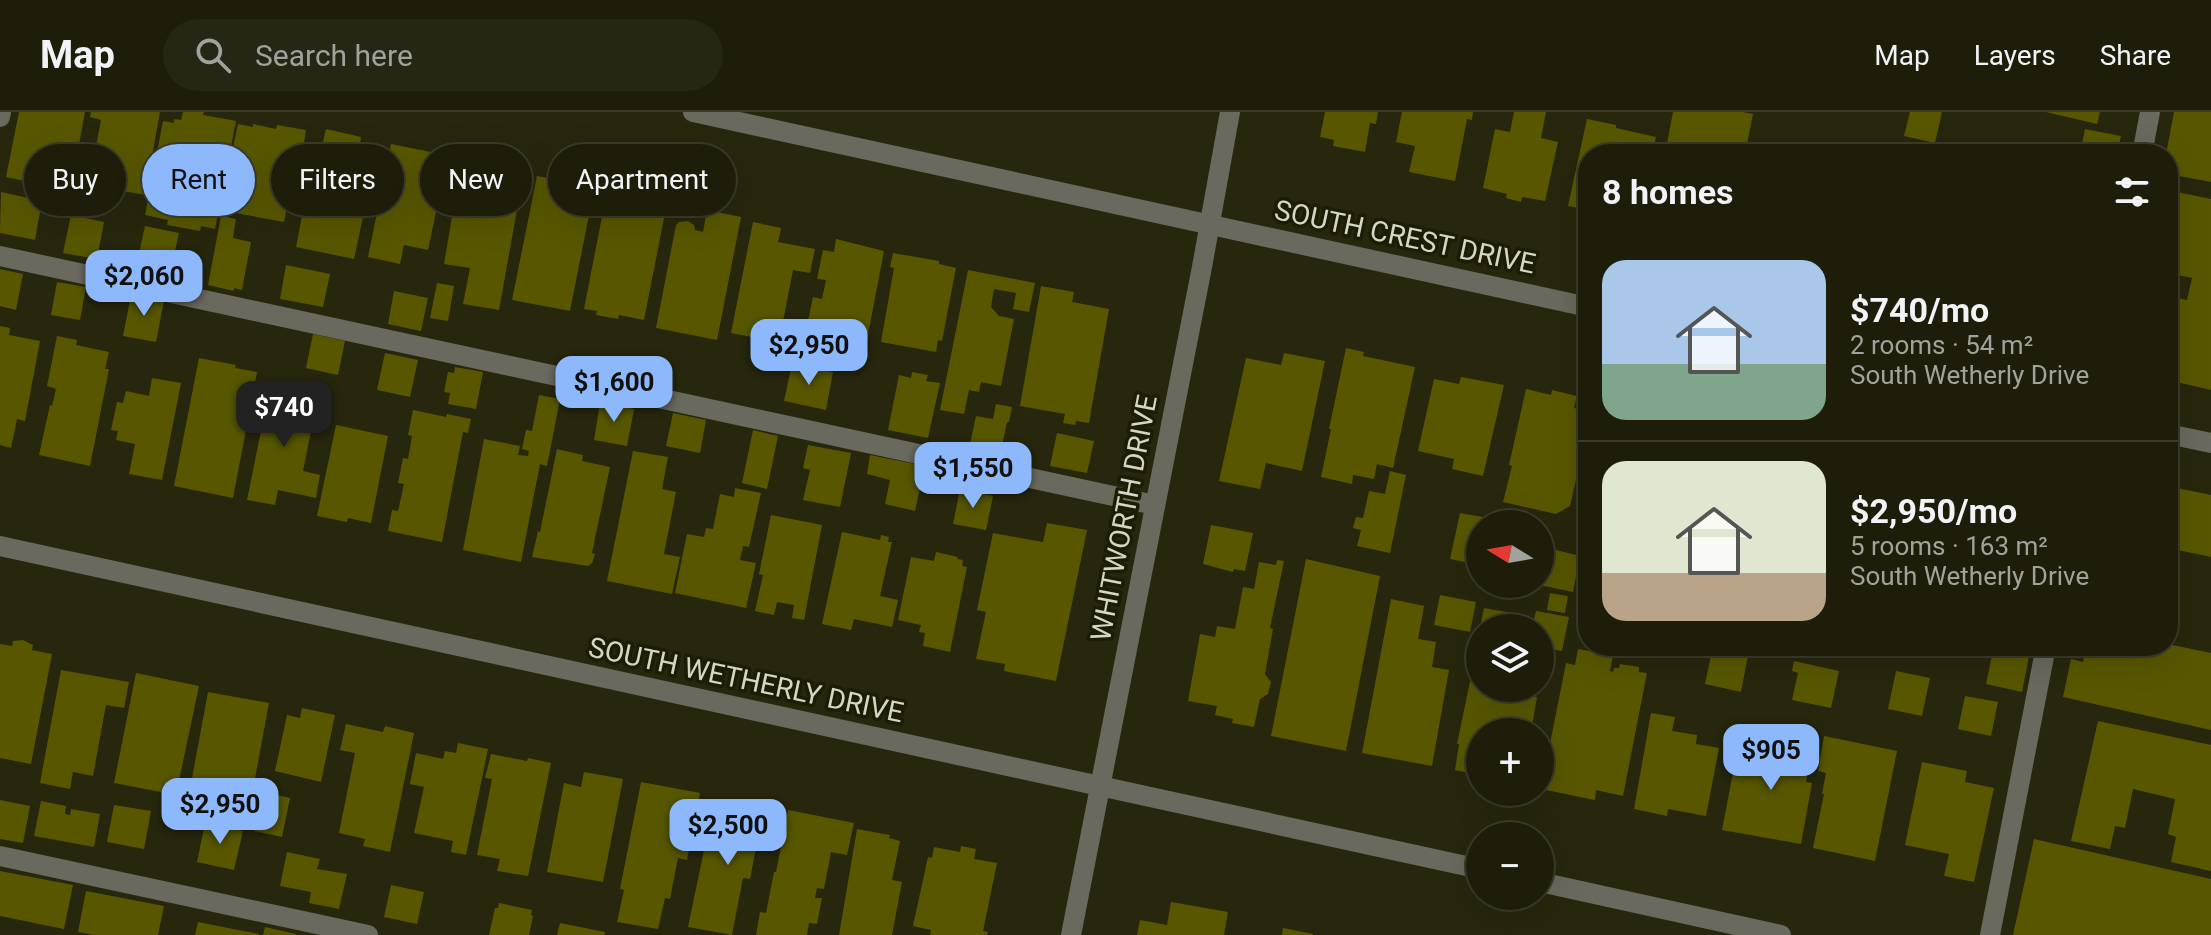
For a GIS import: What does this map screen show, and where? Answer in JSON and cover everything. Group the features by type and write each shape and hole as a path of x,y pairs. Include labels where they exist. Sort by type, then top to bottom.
{"street":[{"name":"SOUTH CREST DRIVE","path":"693,112 1578,305"},
{"name":"WHITWORTH DRIVE","path":"1071,935 1230,112"},
{"path":"2144,144 2150,112"},
{"path":"0,256 1155,505"},
{"path":"2178,436 2211,443"},
{"name":"SOUTH WETHERLY DRIVE","path":"0,546 1466,866"},
{"path":"1990,935 2044,656"},
{"path":"0,856 368,935"},
{"path":"1554,885 1781,935"}],"building":[{"path":"19,112 85,112 79,144 24,144 24,181 6,177"},
{"path":"91,112 160,112 154,144 142,144 142,194 126,192 126,144 96,144 101,120 90,117"},
{"path":"183,112 204,112 203,115 236,121 232,144 159,144 163,121 174,123 174,119 181,120"},
{"path":"1325,112 1378,112 1376,124 1370,123 1365,152 1333,146 1334,140 1320,137"},
{"path":"1402,112 1473,112 1472,120 1467,119 1455,181 1409,172 1415,146 1396,142"},
{"path":"1514,112 1546,112 1541,138 1558,142 1545,201 1522,197 1521,202 1506,198 1507,194 1483,188 1495,129 1510,132"},
{"path":"1673,112 1753,114 1747,144 1667,144"},
{"path":"1910,112 1942,112 1935,143 1904,136"},
{"path":"2046,112 2100,112 2097,124"},
{"path":"2174,112 2211,112 2211,182 2178,176 2178,144 2168,144"},
{"path":"1587,119 1656,137 1654,144 1582,144"},
{"path":"238,124 276,129 277,125 306,130 304,144 271,144 271,216 285,216 284,222 252,216 255,216 255,144 234,144"},
{"path":"326,129 361,137 360,144 323,144"},
{"path":"2085,129 2121,136 2119,144 2082,144"},
{"path":"404,147 420,150 420,216 435,216 428,250 404,245 400,264 368,257 376,216 404,216"},
{"path":"1578,160 1578,208 1568,206"},
{"path":"537,176 548,178 548,216 589,216 570,311 512,300 529,216 532,216"},
{"path":"1,192 24,197 24,216 39,216 35,240 0,233"},
{"path":"2178,192 2211,199 2211,390 2178,382 2178,298 2187,300 2192,278 2178,275"},
{"path":"71,216 104,222 97,259 63,253"},
{"path":"150,216 218,216 215,229 201,226 200,231 167,225 168,220"},
{"path":"221,216 236,219 233,238 251,242 242,290 208,285"},
{"path":"302,216 363,216 354,259 296,247"},
{"path":"452,216 516,216 499,310 463,304 470,268 444,264"},
{"path":"602,216 664,216 644,320 596,315 597,311 584,309"},
{"path":"706,216 741,217 717,340 656,328 676,225 688,221 695,230 703,232"},
{"path":"753,222 781,228 778,242 815,249 810,273 793,270 779,342 731,333"},
{"path":"145,226 179,233 170,274 136,267"},
{"path":"836,239 884,251 867,340 862,339 857,364 828,358 835,326 808,321 813,297 822,299 826,280 817,279 823,250 834,252"},
{"path":"893,253 939,261 939,264 956,268 942,341 938,340 936,352 881,342 894,268 890,267"},
{"path":"286,265 330,274 323,307 280,299"},
{"path":"0,269 23,274 16,310 0,306"},
{"path":"968,270 1035,283 1029,312 1013,309 1016,293 994,289 991,307 999,316 1014,319 1001,386 981,382 979,392 969,390 964,414 940,410"},
{"path":"57,282 86,287 80,320 51,315"},
{"path":"437,283 454,286 448,321 430,318"},
{"path":"1041,286 1074,292 1072,302 1109,309 1089,423 1063,423 1065,414 1020,406"},
{"path":"394,291 428,298 421,331 388,324"},
{"path":"131,295 164,301 156,342 123,336"},
{"path":"0,326 10,328 9,335 40,341 25,421 17,419 11,448 0,445"},
{"path":"313,334 345,341 338,375 306,368"},
{"path":"57,336 77,340 76,345 109,352 105,369 109,369 90,466 39,455 56,389 47,386"},
{"path":"1346,348 1364,352 1363,356 1415,367 1393,468 1377,464 1374,479 1353,475 1352,484 1321,477"},
{"path":"385,353 418,360 410,397 377,390"},
{"path":"1284,353 1325,361 1302,471 1266,463 1260,489 1219,481 1246,358 1281,365"},
{"path":"199,358 257,372 233,498 174,486"},
{"path":"792,364 833,372 826,410 784,401"},
{"path":"455,367 483,372 476,409 448,404 450,393 444,392 448,372 454,373"},
{"path":"912,372 928,375 926,381 940,383 928,438 888,430 899,375 911,378"},
{"path":"1461,377 1504,385 1483,476 1452,469 1454,459 1418,451 1434,379 1459,384"},
{"path":"152,378 181,383 162,480 129,474 135,444 116,440 118,431 111,430 117,402 123,403 126,391 149,396"},
{"path":"1526,389 1551,395 1552,390 1577,396 1574,408 1578,409 1578,470 1570,506 1556,514 1554,510 1538,510 1503,502 1512,466 1509,465"},
{"path":"269,391 295,396 296,391 318,396 303,471 320,475 316,498 278,490 275,505 247,500"},
{"path":"539,395 560,399 547,466 540,464 521,562 463,550 484,439 520,446 518,455 528,456 529,451 522,449 526,430 532,431"},
{"path":"600,403 634,409 627,446 594,440"},
{"path":"996,404 1012,407 1000,456 969,449 976,416 993,419"},
{"path":"413,410 471,419 468,433 463,432 442,542 388,531 392,510 398,511 404,484 398,483 403,458 408,459 412,436 408,435"},
{"path":"673,413 706,420 700,453 666,446"},
{"path":"336,425 388,436 371,523 317,516"},
{"path":"753,430 778,436 767,489 742,483"},
{"path":"1057,433 1094,441 1087,473 1050,466"},
{"path":"808,445 851,453 840,507 803,500 810,470 803,468"},
{"path":"557,449 583,455 582,461 610,467 592,553 595,554 588,566 532,557"},
{"path":"633,451 668,457 662,489 676,492 664,554 680,557 672,594 607,581"},
{"path":"870,455 925,466 915,511 885,504 890,480 867,474"},
{"path":"1390,471 1406,475 1390,553 1357,546 1361,530 1353,528 1356,517 1363,518 1369,491 1385,494"},
{"path":"735,488 761,493 749,547 743,546 740,560 756,563 746,608 675,593 687,534 704,537 706,528 713,529 720,494 734,497"},
{"path":"2178,488 2211,495 2211,557 2178,550"},
{"path":"960,489 993,496 986,530 953,524"},
{"path":"1460,513 1466,514 1466,562 1450,559"},
{"path":"771,515 822,525 804,620 792,618 794,605 777,602 774,615 755,611"},
{"path":"1047,523 1087,530 1056,681 1004,671 1005,664 976,659 986,612 977,610 993,533 1043,542"},
{"path":"1211,525 1253,533 1245,571 1234,569 1233,572 1203,564"},
{"path":"842,532 880,540 881,535 889,537 888,542 892,542 880,596 898,600 892,627 854,619 851,630 822,624"},
{"path":"1554,550 1578,556 1573,592 1554,588"},
{"path":"936,552 958,557 963,560 962,566 967,567 950,652 923,646 925,633 919,632 921,625 898,620 911,557 934,561"},
{"path":"1306,559 1380,576 1346,751 1271,736"},
{"path":"1277,560 1284,561 1270,628 1273,629 1265,674 1271,682 1268,694 1260,699 1254,727 1232,723 1233,719 1215,715 1217,706 1188,701 1200,634 1215,637 1217,626 1235,629 1243,587 1254,589 1259,562 1276,565"},
{"path":"1554,594 1568,596 1565,613 1547,610 1549,598 1554,598"},
{"path":"1440,595 1476,602 1474,614 1466,614 1466,631 1434,625"},
{"path":"1391,599 1424,606 1418,639 1436,642 1432,667 1449,670 1432,766 1362,753"},
{"path":"1484,608 1519,614 1483,614"},
{"path":"1554,614 1569,617 1562,651 1554,650"},
{"path":"23,640 33,645 32,650 52,654 31,764 0,758 0,644 12,646 13,641"},
{"path":"2178,646 2211,653 2211,730 2063,697 2071,659 2083,662 2084,656 2178,656"},
{"path":"1578,649 1578,656 1613,656 1610,671 1619,668 1620,664 1639,667 1639,672 1647,673 1623,796 1596,790 1595,800 1554,792 1554,723 1566,663 1575,665"},
{"path":"1711,656 1748,656 1741,692 1705,684"},
{"path":"1992,656 2029,656 2022,692 1986,684"},
{"path":"1794,661 1839,671 1831,708 1792,700 1798,673 1792,671"},
{"path":"61,670 129,682 124,708 106,705 93,776 73,772 70,789 40,783"},
{"path":"1896,671 1930,678 1922,716 1888,709"},
{"path":"136,673 199,686 176,795 114,783"},
{"path":"208,692 269,703 249,811 188,800"},
{"path":"1965,696 1998,702 1991,736 1958,729"},
{"path":"1466,701 1536,702 1533,718 1466,718 1466,772 1455,770"},
{"path":"302,708 335,715 321,782 275,771 287,715 300,718"},
{"path":"1651,713 1675,717 1672,731 1697,735 1696,744 1719,748 1706,816 1668,809 1667,816 1634,809"},
{"path":"2098,721 2211,745 2211,871 2171,862 2176,837 2168,834 2175,799 2133,789 2125,828 2115,826 2110,849 2071,841"},
{"path":"346,724 383,732 385,726 414,733 390,852 363,846 365,839 339,833 355,753 340,750"},
{"path":"1789,733 1807,737 1803,763 1809,764 1806,782 1812,783 1801,844 1722,830 1737,752 1759,756 1772,739"},
{"path":"1824,736 1897,751 1875,861 1813,848 1824,794 1826,773 1818,771"},
{"path":"458,743 488,749 466,855 451,852 453,841 414,833 424,787 410,784 416,753 443,759 445,751 456,753"},
{"path":"491,754 551,763 528,876 497,871 500,859 477,855 492,779 485,778"},
{"path":"1922,762 1967,771 1965,782 1994,788 1974,882 1944,876 1949,854 1905,845"},
{"path":"584,772 623,779 603,882 547,872 564,783 581,787"},
{"path":"641,782 700,793 687,860 678,858 670,899 665,898 658,929 617,922 624,890 620,889"},
{"path":"262,792 290,798 282,837 254,831"},
{"path":"0,800 30,806 23,843 0,839"},
{"path":"41,801 66,806 65,814 70,815 71,809 100,814 94,847 34,836"},
{"path":"114,805 151,811 144,849 107,842"},
{"path":"713,807 780,820 774,846 757,843 750,879 743,878 732,935 688,927"},
{"path":"788,810 854,823 847,855 831,852 824,889 817,888 815,898 822,898 817,924 809,923 807,935 756,935 760,912 766,913"},
{"path":"205,823 243,831 234,870 197,862"},
{"path":"857,829 890,835 889,838 900,841 892,880 902,882 892,935 839,935"},
{"path":"2034,839 2211,879 2211,935 2013,935"},
{"path":"961,846 976,849 974,859 997,863 983,931 988,932 987,935 930,935 931,930 913,926 928,857 932,858 934,847 960,852"},
{"path":"287,852 320,859 317,869 347,874 339,909 309,903 311,892 280,886"},
{"path":"0,871 73,885 64,929 0,916"},
{"path":"391,885 424,892 417,924 384,917"},
{"path":"86,891 164,906 158,935 78,932"},
{"path":"1171,902 1228,912 1224,935 1137,935 1140,920 1167,925"},
{"path":"499,903 532,910 529,935 489,935"},
{"path":"198,922 259,934 259,935 195,935"},
{"path":"560,923 605,932 604,935 557,935"},
{"path":"265,927 296,934 296,935 263,935"},
{"path":"1283,928 1313,934 1313,935 1282,935"}]}
